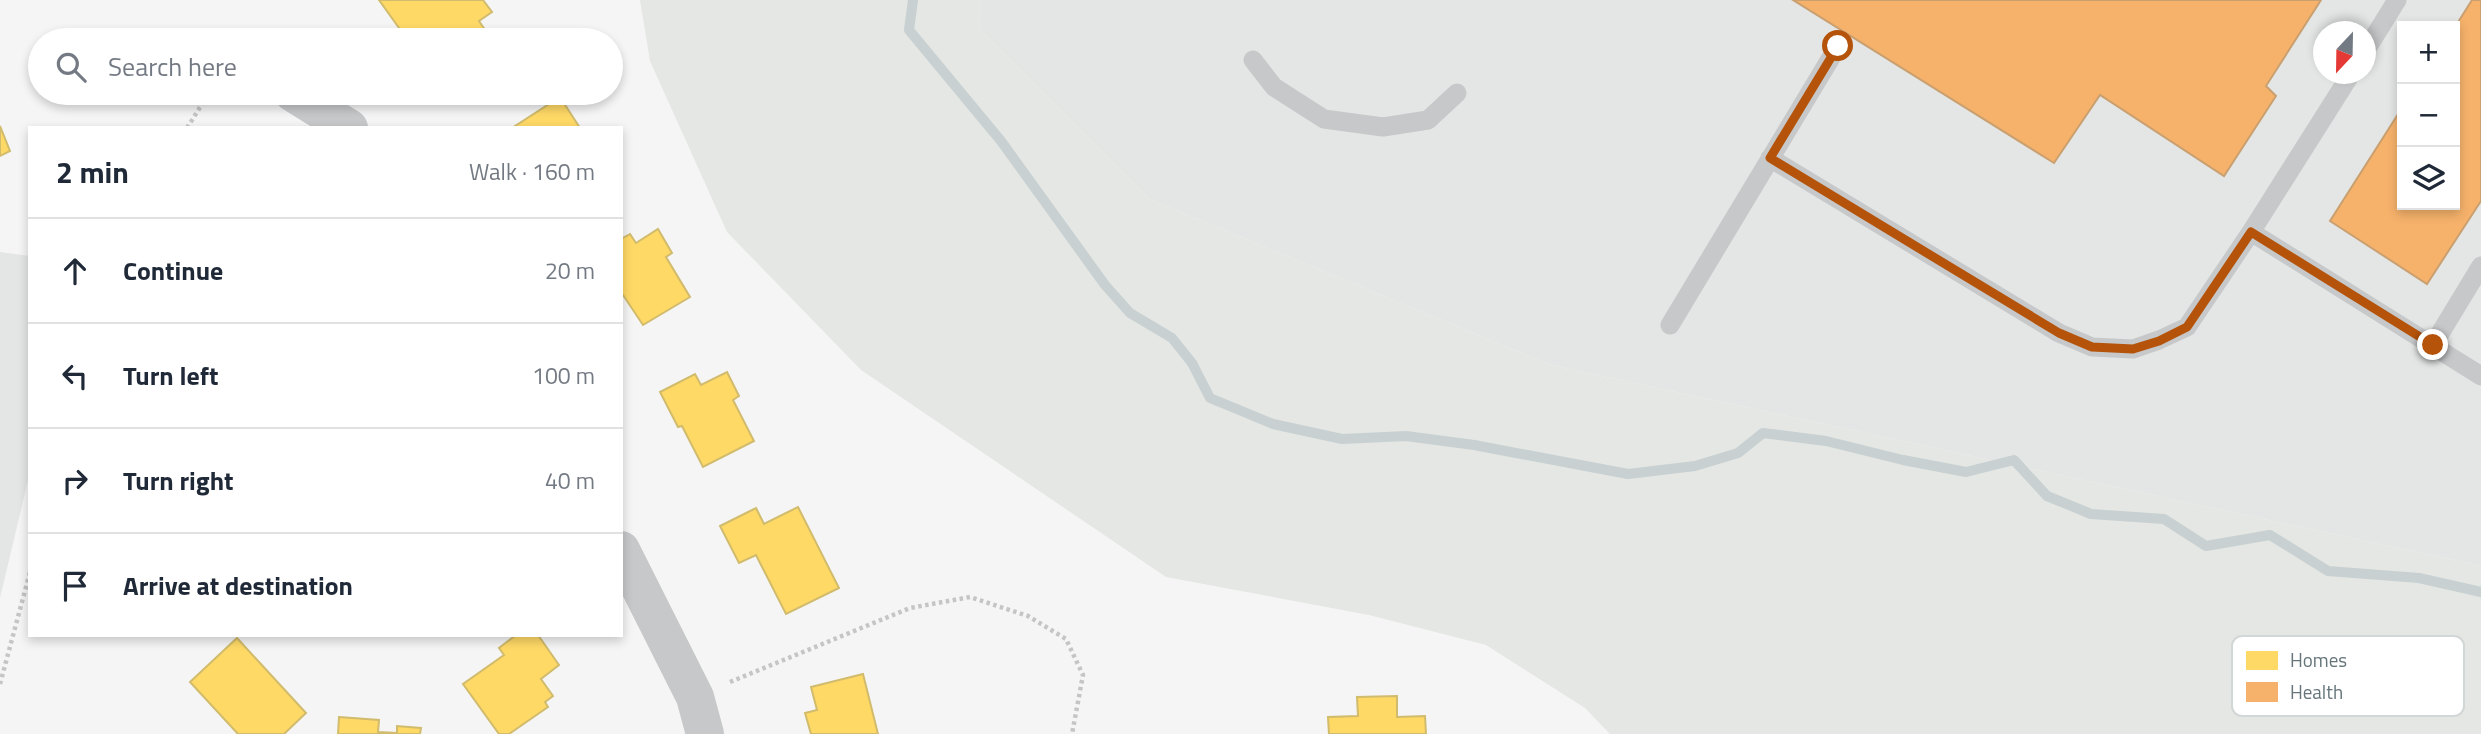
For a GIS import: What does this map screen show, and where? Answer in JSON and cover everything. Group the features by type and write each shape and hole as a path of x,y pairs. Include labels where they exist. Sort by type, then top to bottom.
{"street":[{"path":"312,105 346,126"},
{"path":"623,554 695,697 705,734"}],"lane":[{"path":"2376,33 2397,0"},
{"path":"1670,325 1838,46"},
{"path":"1253,60 1274,87 1324,119 1383,127 1428,120 1457,93"},
{"path":"1770,158 2059,333 2092,347 2133,349 2159,341 2187,327 2345,84"},
{"path":"2251,232 2481,376"},
{"path":"2433,345 2481,266"}],"path":[{"path":"188,126 201,105"},
{"path":"0,684 28,579"},
{"path":"730,682 910,608 970,597 1028,616 1066,639 1083,674 1072,734"}],"shaded area":[{"path":"640,0 981,0 979,29 1149,199 1551,365 2481,566 2481,734 1610,734 1585,708 1486,645 1369,615 1166,577 861,370 727,232 650,61"},
{"path":"981,0 2481,0 2481,566 1551,365 1149,199 979,29"},
{"path":"0,252 28,256 28,480 0,598"}],"building: Homes":[{"path":"379,0 483,0 492,12 479,21 484,28 399,28"},
{"path":"548,105 565,105 579,126 515,126"},
{"path":"0,126 10,151 0,156"},
{"path":"658,229 672,253 666,257 690,297 643,325 623,295 623,238 630,234 636,243"},
{"path":"727,372 739,396 733,400 754,441 703,467 682,426 678,427 660,392 695,374 701,385"},
{"path":"798,507 839,588 786,614 756,555 739,563 720,526 756,508 764,524"},
{"path":"513,637 539,637 559,665 541,679 553,696 545,702 548,707 509,734 499,734 463,684 504,655 499,648"},
{"path":"237,638 306,713 284,734 238,734 190,682"},
{"path":"863,674 878,734 811,734 805,713 817,710 811,687"},
{"path":"1397,696 1397,717 1425,716 1426,734 1329,734 1328,717 1358,716 1357,697"},
{"path":"339,717 379,720 378,732 397,733 397,726 421,728 420,734 338,734"}],"building: Health":[{"path":"1793,0 2321,0 2266,86 2276,96 2224,176 2100,95 2054,163"},
{"path":"2472,0 2481,0 2481,201 2427,284 2330,221 2397,116 2397,210 2460,210 2459,21"}],"waterway":[{"path":"913,0 909,30 1001,141 1105,285 1130,313 1172,338 1192,363 1210,398 1273,424 1342,439 1406,436 1474,445 1628,474 1695,466 1738,453 1763,433 1826,441 1966,472 2014,460 2047,496 2091,514 2164,519 2206,546 2270,535 2328,571 2419,578 2481,592"}],"route":[{"path":"1838,46 1770,158 2059,333 2092,347 2133,349 2159,341 2187,327 2251,232 2433,345"}]}
